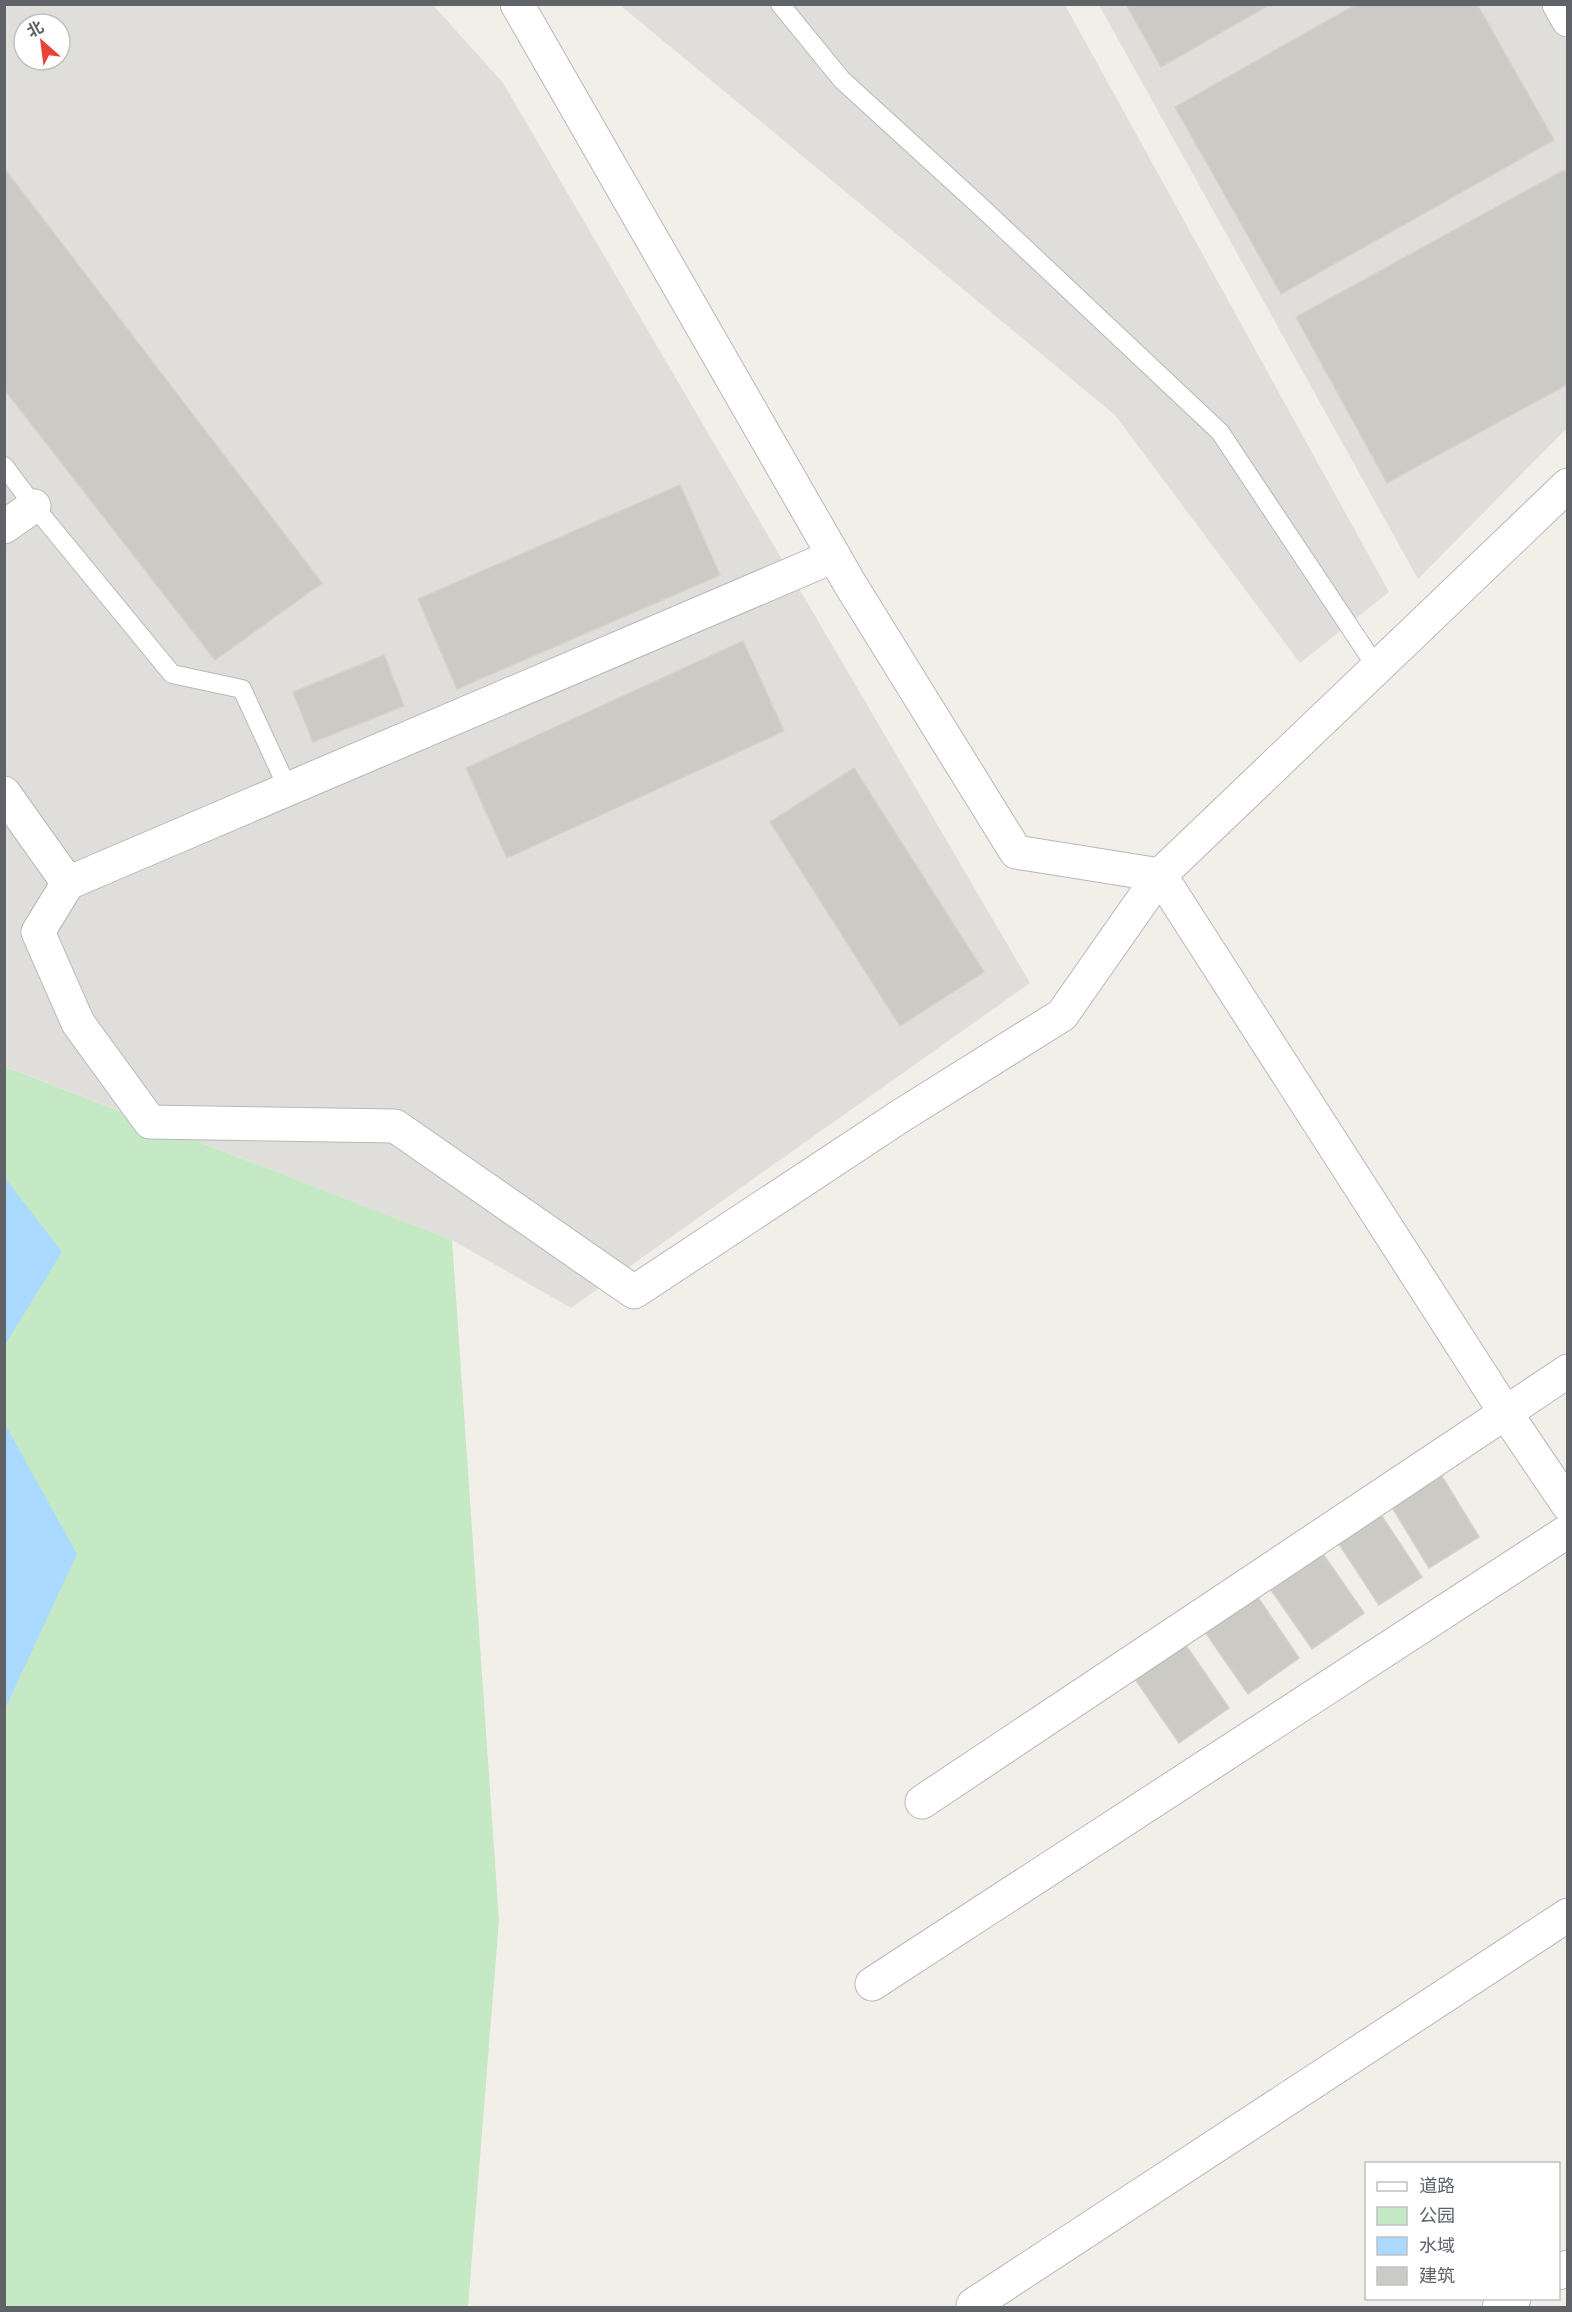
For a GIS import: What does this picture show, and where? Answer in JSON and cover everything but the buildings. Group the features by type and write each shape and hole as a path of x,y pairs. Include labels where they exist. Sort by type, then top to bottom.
{"street":[{"path":"517,4 834,556 1016,852 1160,875 1505,1412 1568,1505"},
{"path":"1559,4 1568,20"},
{"path":"834,556 68,883 38,932 78,1023 150,1122 395,1126 634,1292 902,1116 1062,1015 1160,875 1568,485"},
{"path":"4,527 34,506"},
{"path":"4,794 68,883"},
{"path":"922,1802 1568,1371"},
{"path":"872,1984 1568,1531"},
{"path":"973,2305 1568,1915"}],"lane":[{"path":"780,4 842,80 980,206 1220,432 1377,668"},
{"path":"4,466 171,674 242,688 288,789"}],"shaded area":[{"path":"4,5 433,5 503,83 1030,983 571,1308 452,1240 5,1066"},
{"path":"620,5 1065,5 1389,592 1300,663 1115,415"},
{"path":"1099,5 1567,5 1567,428 1418,579"}],"green space":[{"path":"4,1066 452,1240 499,1920 468,2307 5,2307"}],"water":[{"path":"5,1178 62,1252 5,1345"},
{"path":"5,1424 77,1554 5,1709"}]}
